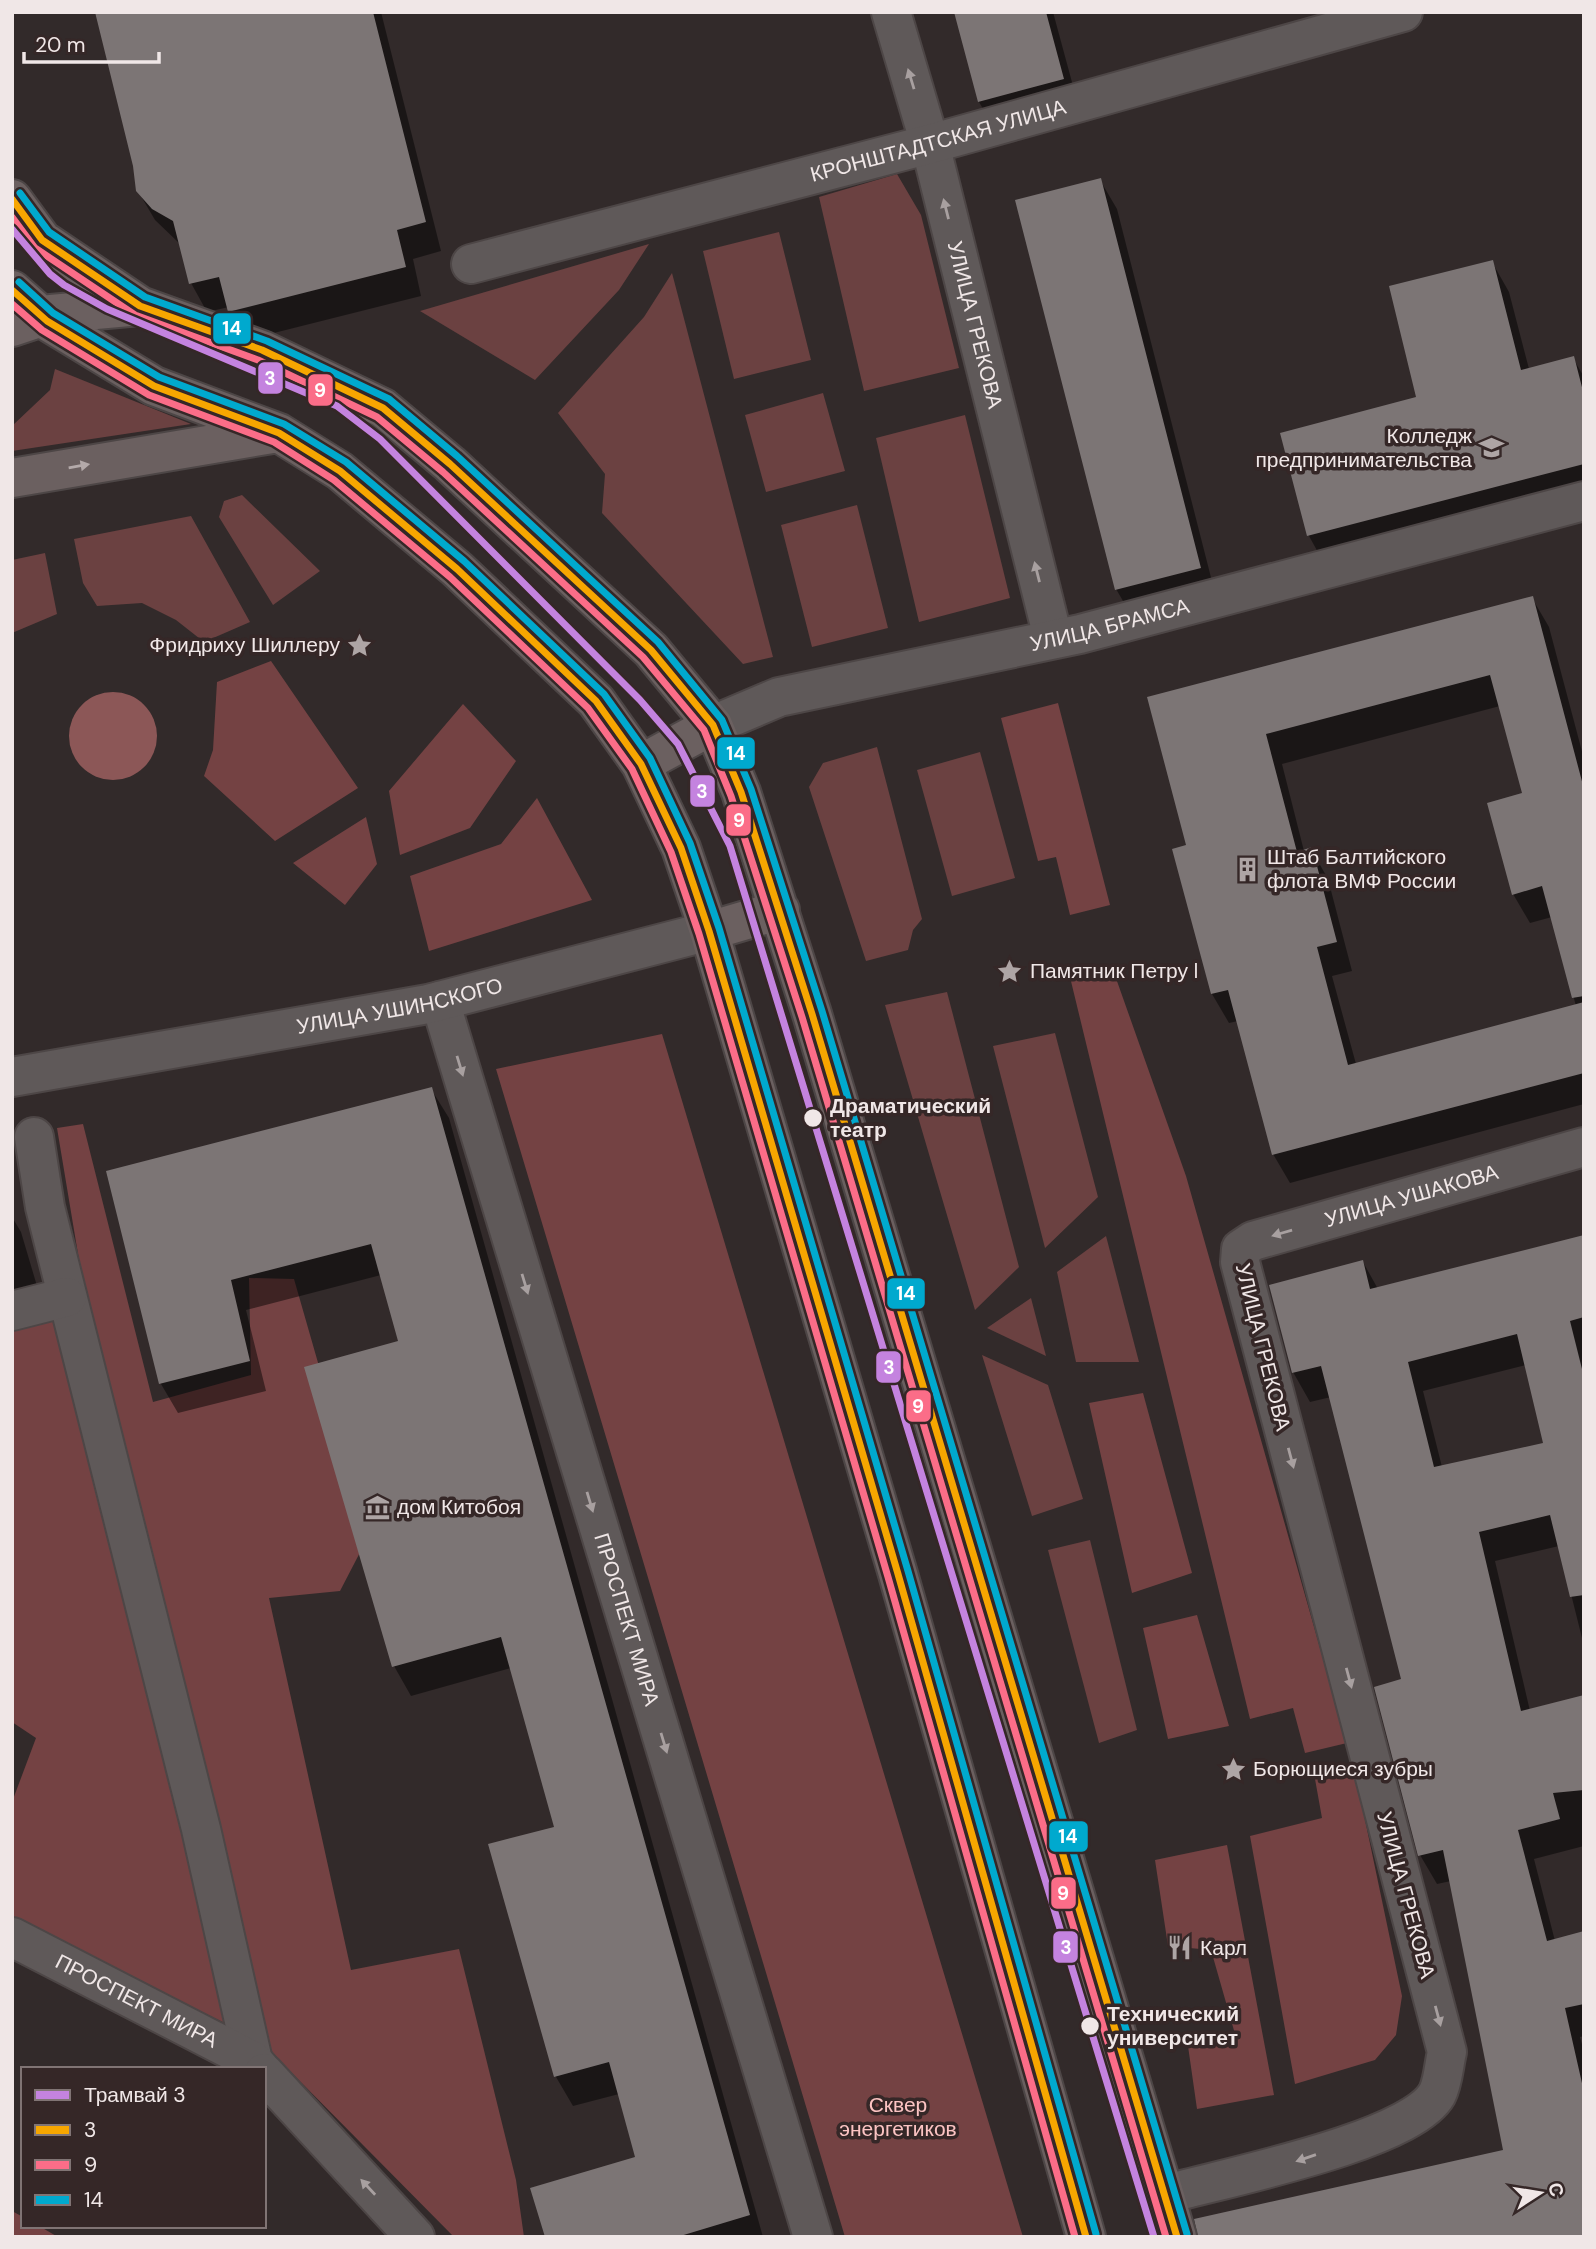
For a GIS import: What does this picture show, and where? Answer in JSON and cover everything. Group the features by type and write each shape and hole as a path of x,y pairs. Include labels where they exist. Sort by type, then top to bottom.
{"main road":[{"path":"12,199 42,240 140,306 262,350 383,408 450,464 651,650 713,725 741,792 780,910 1177,2237"},
{"path":"12,290 27,322 154,386 279,433 340,471 457,569 596,701 641,764 681,848 709,931 898,1574 1086,2237"},
{"path":"27,322 140,306"},
{"path":"12,478 233,438 279,433"},
{"name":"УЛИЦА БРАМСА","path":"641,764 713,725"},
{"name":"УЛИЦА УШИНСКОГО","path":"709,931 780,910"}],"street":[{"name":"УЛИЦА ГРЕКОВА","path":"891,12 930,144 1053,638"},
{"name":"КРОНШТАДТСКАЯ УЛИЦА","path":"471,264 930,144 1403,12"},
{"name":"УЛИЦА БРАМСА","path":"713,725 779,697 1080,634 1584,501"},
{"name":"УЛИЦА УШИНСКОГО","path":"12,1077 150,1055 440,1001 709,931"},
{"name":"ПРОСПЕКТ МИРА","path":"440,1001 813,2237"},
{"path":"34,1137 45,1207 259,2067"},
{"name":"УЛИЦА УШАКОВА","path":"1241,1249 1253,1241 1584,1147"},
{"name":"УЛИЦА ГРЕКОВА","path":"1163,2195 1301,2161 1405,2122 1437,2094 1447,2052 1240,1262 1241,1249"},
{"path":"12,1311 67,1297"},
{"name":"ПРОСПЕКТ МИРА","path":"12,1937 257,2067"},
{"name":"ПРОСПЕКТ МИРА","path":"266,2076 415,2237"}],"shaded area":[{"path":"897,174 921,215 959,368 864,391 819,197"},
{"path":"779,232 811,360 734,379 703,251"},
{"path":"649,244 619,290 535,380 420,311"},
{"path":"672,273 773,657 743,664 602,513 605,474 558,413 644,317"},
{"path":"55,369 191,424 12,451 12,426 50,390"},
{"path":"823,393 845,471 766,492 745,415"},
{"path":"965,415 1010,598 919,622 876,438"},
{"path":"242,495 320,571 273,605 219,517 224,501"},
{"path":"857,505 888,628 812,647 781,525"},
{"path":"191,516 250,622 204,642 176,620 142,603 97,606 83,583 74,539"},
{"path":"45,553 57,614 12,633 12,560"},
{"path":"113,692 130,695 144,705 154,719 157,736 154,753 144,767 130,777 113,780 96,777 82,767 72,753 69,736 72,719 82,705 96,695"},
{"path":"877,747 922,919 913,930 908,950 866,961 809,787 823,763"},
{"path":"980,752 1015,878 952,896 917,770"},
{"path":"947,992 1019,1267 975,1310 885,1005"},
{"path":"1055,1033 1098,1197 1045,1248 993,1046"},
{"path":"1106,1236 1139,1362 1076,1362 1057,1272"},
{"path":"1031,1298 1046,1356 987,1328"},
{"path":"982,1355 1048,1385 1083,1499 1032,1516"},
{"path":"1090,1540 1137,1730 1099,1743 1048,1550"}],"green space":[{"path":"271,661 358,788 275,841 204,776 213,750 217,682"},
{"path":"1058,703 1110,905 1070,915 1056,857 1038,861 1001,718"},
{"path":"463,704 516,761 470,828 400,855 389,791"},
{"path":"537,798 592,900 429,951 410,876 501,844"},
{"path":"366,817 377,864 345,905 293,863"},
{"path":"1112,967 1186,1176 1347,1743 1305,1753 1293,1708 1250,1719 1069,973"},
{"name":"Сквер энергетиков","path":"662,1034 1023,2237 845,2237 496,1069"},
{"path":"83,1124 153,1402 251,1375 249,1278 294,1279 368,1537 340,1591 269,1598 351,1970 459,1949 516,2180 524,2237 454,2237 271,2052 86,1302 57,1128"},
{"path":"54,1319 233,2027 12,1920 12,1802 36,1738 12,1722 12,1328"},
{"path":"1143,1393 1192,1573 1132,1593 1089,1403"},
{"path":"1197,1615 1229,1726 1168,1739 1143,1628"},
{"path":"1355,1772 1402,1996 1396,2035 1375,2060 1295,2084 1250,1836 1322,1818 1315,1779"},
{"path":"1227,1845 1274,2095 1197,2109 1188,2046 1235,2034 1211,1950 1168,1946 1155,1860"},
{"path":"12,2211 21,2216 21,2228 42,2228 58,2237 12,2237"}],"building":[{"path":"95,12 373,12 426,222 397,230 406,267 228,312 219,277 189,284 173,221 152,209 136,191 133,166"},
{"path":"954,12 1046,12 1064,79 978,102"},
{"path":"1101,178 1201,568 1115,590 1015,200"},
{"name":"Колледж предпринимательства","path":"1493,260 1521,370 1574,356 1584,395 1584,464 1307,536 1280,433 1416,397 1389,286"},
{"name":"Штаб Балтийского флота ВМФ России","path":"1533,596 1584,789 1584,996 1572,998 1542,886 1512,895 1487,803 1522,793 1490,675 1266,734 1297,852 1312,847 1337,942 1317,947 1348,1065 1584,1002 1584,1073 1272,1155 1228,990 1211,994 1172,849 1186,845 1147,697"},
{"path":"432,1087 750,2215 677,2237 545,2237 530,2188 635,2157 609,2062 554,2077 488,1844 554,1827 501,1637 392,1667 304,1367 398,1341 371,1244 231,1280 250,1361 159,1384 106,1171"},
{"path":"1584,1235 1584,1317 1570,1321 1584,1377 1584,1595 1570,1597 1550,1515 1479,1532 1521,1711 1584,1695 1584,1790 1553,1793 1560,1819 1518,1830 1547,1941 1584,1931 1584,2004 1565,2008 1584,2092 1582,2237 1198,2237 1194,2219 1503,2150 1443,1850 1418,1856 1374,1687 1401,1679 1321,1366 1292,1373 1269,1285 1363,1260 1370,1289","holes":["1517,1334 1543,1443 1434,1467 1408,1362"]}],"tram line":[{"name":"3","path":"12,229 50,274 64,285 107,309 337,406 380,439 640,700 678,744 730,846 1154,2237"}],"transit line":[{"name":"14","path":"20,193 49,232 145,297 267,341 389,399 457,456 658,642 722,720 751,789 822,1011 1187,2234"},
{"name":"3","path":"12,199 42,240 140,306 262,350 383,408 450,464 651,650 713,725 741,792 812,1014 1177,2237"},
{"name":"9","path":"12,217 35,248 135,315 258,360 377,417 443,472 643,657 704,730 731,796 802,1017 1166,2237"},
{"name":"14","path":"19,282 53,313 159,377 284,424 346,462 464,561 604,694 650,758 690,843 719,928 908,1571 1096,2234"},
{"name":"3","path":"12,290 47,321 154,386 279,433 340,471 457,569 596,701 641,764 681,848 709,931 898,1574 1086,2237"},
{"name":"9","path":"12,304 42,330 149,395 274,442 334,480 450,577 588,708 632,769 671,852 699,934 888,1577 1075,2237"}],"place":[{"name":"Колледж предпринимательства","path":"1492,448"},
{"name":"Фридриху Шиллеру","path":"360,645"},
{"name":"Штаб Балтийского флота ВМФ России","path":"1247,869"},
{"name":"Памятник Петру I","path":"1010,971"},
{"name":"Драматический театр","path":"813,1118"},
{"name":"дом Китобоя","path":"377,1507"},
{"name":"Борющиеся зубры","path":"1233,1769"},
{"name":"Карл","path":"1180,1948"},
{"name":"Технический университет","path":"1090,2026"}]}
